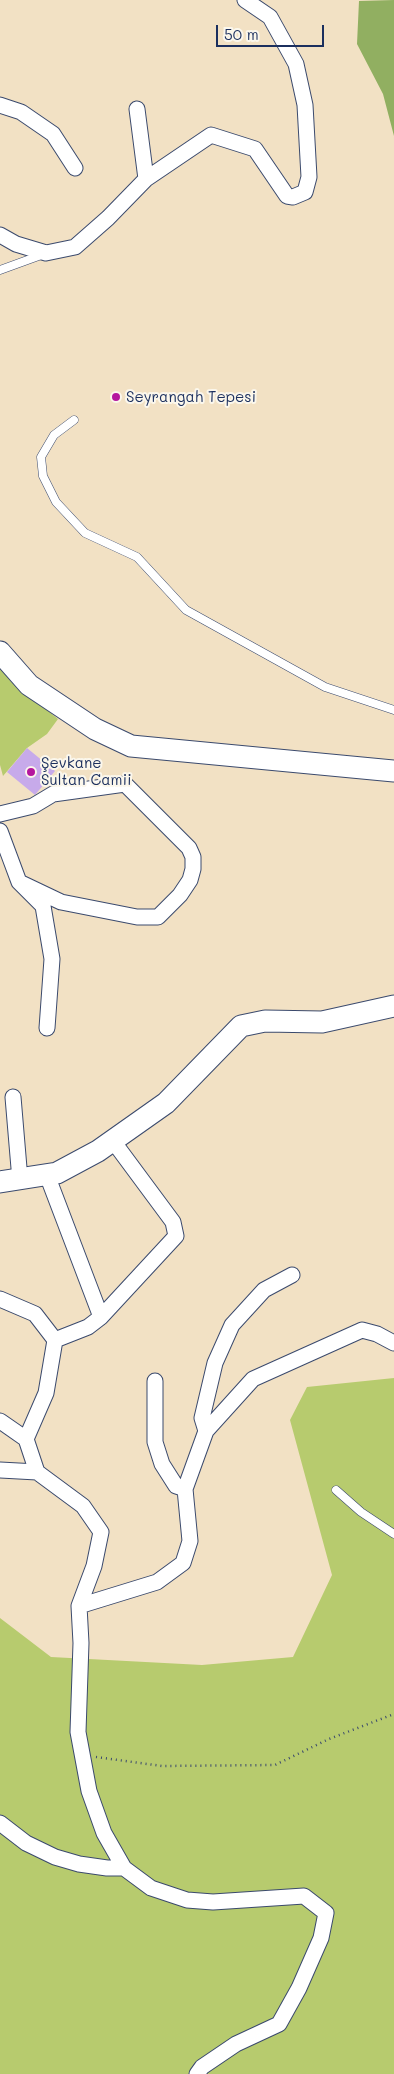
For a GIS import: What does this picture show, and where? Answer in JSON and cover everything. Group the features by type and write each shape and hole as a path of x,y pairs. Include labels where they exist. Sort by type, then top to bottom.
{"main road":[{"path":"0,652 29,685 95,729 130,746 394,772"},
{"path":"10,1181 57,1173 98,1151 166,1103 241,1026 265,1021 322,1022 394,1006"}],"street":[{"path":"0,235 16,244 46,253 75,247 108,218 146,179 211,135 255,149 287,196 294,197 305,192 309,177 305,105 296,64 270,17 245,0"},
{"path":"0,105 21,112 53,134 75,168"},
{"path":"137,109 146,179"},
{"path":"0,814 33,806 53,794 125,784 189,848 193,857 193,869 190,880 180,895 158,917 137,917 61,902 19,882"},
{"path":"0,831 19,882 43,906 52,960 47,1028"},
{"path":"10,1181 13,1097"},
{"path":"55,1340 88,1327 101,1317 176,1236 173,1222 113,1140"},
{"path":"47,1175 101,1317"},
{"path":"206,1431 202,1418 215,1363 232,1325 264,1290 292,1275"},
{"path":"0,1298 35,1314 55,1340 46,1393 26,1439"},
{"path":"79,1606 158,1582 183,1563 190,1541 185,1489 206,1431 253,1379 362,1330 377,1334 394,1343"},
{"path":"155,1381 155,1442 162,1464 176,1486 185,1489"},
{"path":"0,1421 26,1439 37,1472"},
{"path":"0,1470 37,1472 83,1506 100,1532 94,1566 79,1606 81,1643 78,1732 89,1791 104,1833 124,1868 151,1888 187,1900 213,1902 304,1896 326,1912 321,1938 299,1988 279,2024 236,2044 202,2067 197,2074"},
{"path":"0,1823 26,1843 55,1857 79,1864 107,1868 124,1868"}],"lane":[{"path":"0,270 46,253"},
{"path":"74,420 54,436 41,458 43,476 56,502 85,533 137,557 186,610 325,687 394,710"},
{"path":"336,1490 361,1512 394,1534"}],"path":[{"path":"82,1755 162,1766 275,1765 328,1739 394,1714"}],"green space":[{"path":"394,0 394,136 383,94 357,44 359,1"},
{"path":"0,669 58,719 47,734 27,748 3,776 0,765"},
{"path":"394,1378 394,2074 0,2074 0,1618 51,1657 202,1665 293,1657 332,1575 290,1420 307,1387"}],"building":[{"name":"Şevkane Sultan Camii","path":"27,748 55,771 35,795 7,772"}],"place":[{"name":"Seyrangah Tepesi","path":"116,397"},
{"name":"Şevkane Sultan Camii","path":"31,772"}]}
